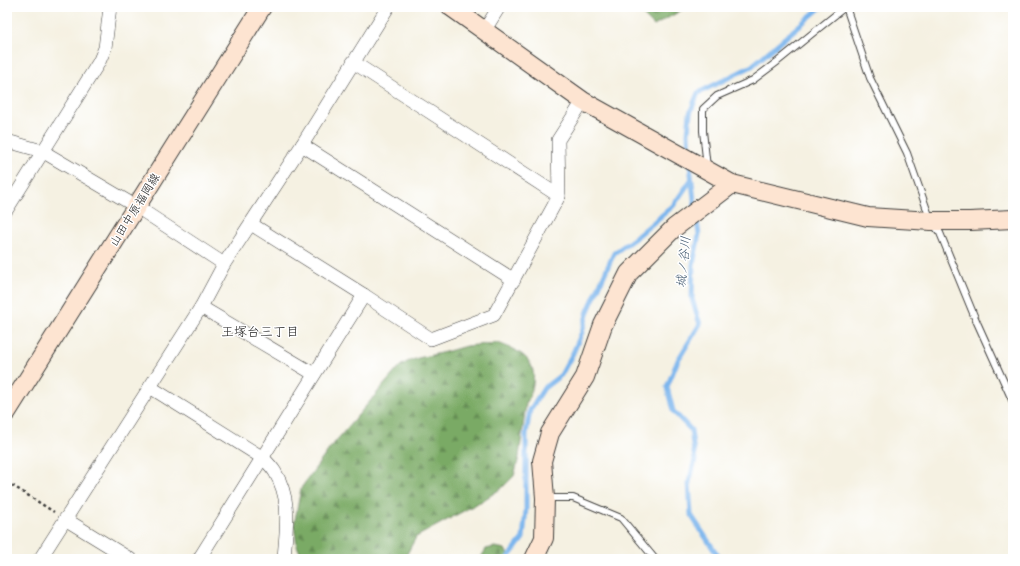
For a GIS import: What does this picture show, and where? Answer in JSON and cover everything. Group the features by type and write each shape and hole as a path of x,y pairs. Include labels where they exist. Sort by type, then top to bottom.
{"street":[{"path":"7,209 99,62 105,48 110,7"},
{"name":"山田中原福岡線","path":"7,412 262,7"},
{"path":"40,559 201,307 224,264 302,145 388,7"},
{"path":"451,7 583,101 732,184 868,217 931,221 1013,219"},
{"path":"484,31 498,7"},
{"path":"353,62 559,196"},
{"path":"251,224 431,339 494,316 559,196 558,140 583,101"},
{"path":"7,141 42,151 136,206 224,264"},
{"path":"302,145 514,280"},
{"path":"534,559 544,538 545,498 542,461 550,433 585,377 603,325 629,273 674,228 732,184"},
{"path":"199,559 364,295"},
{"path":"201,307 314,374"},
{"path":"150,387 263,458 274,471 285,493 287,505 284,559"},
{"path":"65,519 130,559"}],"lane":[{"path":"707,171 703,131 703,109 717,96 753,80 846,7 870,78 907,153 931,221 940,233 975,318 1013,402"},
{"path":"545,498 573,498 621,518 655,559"}],"path":[{"path":"7,482 65,519"}],"green space":[{"path":"635,7 687,7 654,26"},
{"path":"498,343 513,349 525,357 532,368 534,375 532,389 526,404 519,457 514,476 502,488 482,501 416,537 406,559 303,559 297,546 294,525 301,488 330,448 400,366 418,358 466,346"},
{"path":"495,547 505,549 510,559 480,559 486,549"}],"waterway":[{"name":"城ノ谷川","path":"689,157 688,133 690,113 698,93 752,66 821,7"},
{"name":"城ノ谷川","path":"690,165 695,208"},
{"path":"507,559 523,538 526,509 526,434 530,410 544,388 561,375 573,353 582,332 588,311 614,253 635,238 673,206 691,180"},
{"name":"城ノ谷川","path":"696,216 699,234 693,265 692,299 700,324 678,360 667,387 673,411 691,430 695,460 689,482 691,515 720,559"}],"district":[{"name":"王塚台三丁目","path":"260,332"}]}
